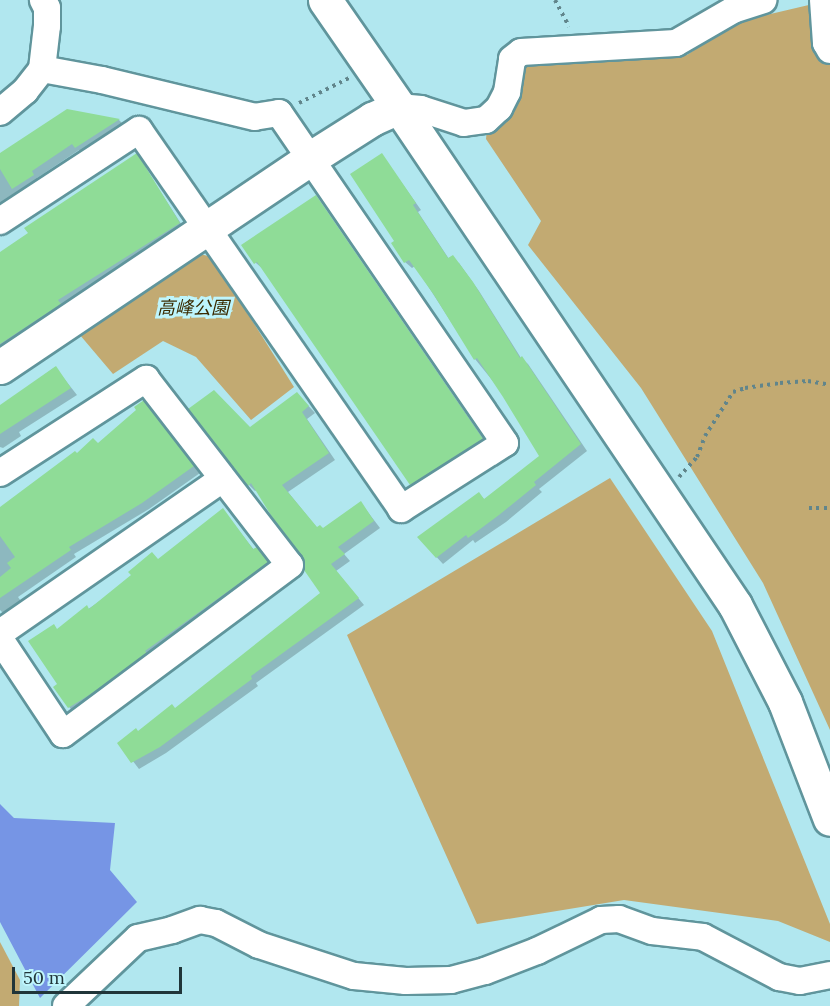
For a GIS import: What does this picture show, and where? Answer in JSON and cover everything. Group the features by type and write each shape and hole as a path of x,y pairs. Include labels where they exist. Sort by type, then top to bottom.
{"street":[{"path":"0,112 25,91 42,69 47,26 47,8 43,0"},
{"path":"325,0 735,605 786,702 830,819"},
{"path":"0,367 206,226 372,119 399,107 421,109 464,123 486,120 499,108 507,92 512,59 522,52 676,43 733,10 763,0"},
{"path":"823,0 826,43 830,50"},
{"path":"0,221 139,130 401,509 505,443 336,192 309,159 279,113 255,117 42,69"},
{"path":"0,473 146,379 290,565 63,734 0,639"},
{"path":"0,633 222,479"},
{"path":"66,1006 138,938 201,920 216,923 259,945 354,976 406,981 451,980 485,971 537,951 601,920 619,919 652,931 703,937 779,977 801,981 830,975"}],"path":[{"path":"279,113 370,65"},
{"path":"658,493 678,478 697,458 705,436 733,392 780,383 808,381 830,385"},
{"path":"809,508 830,508"}],"green space":[{"path":"813,4 830,22 830,730 763,583 641,388 528,245 541,221 486,139 487,129 522,63 687,55 733,23"},
{"name":"高峰公園","path":"200,254 212,257 294,387 251,420 196,357 163,341 113,374 74,328"},
{"path":"610,478 712,631 830,924 830,942 778,921 624,900 477,924 347,635"},
{"path":"0,942 20,980 19,1006 0,1006"}],"water":[{"path":"0,804 14,818 115,823 110,870 137,902 40,998 0,922"}],"building":[{"path":"67,109 120,119 75,148 72,144 32,171 34,175 12,189 0,169 0,153"},
{"path":"137,153 180,223 58,300 61,304 0,344 0,252 28,233 24,228"},
{"path":"382,153 416,203 413,205 448,258 453,255 473,282 520,358 522,356 581,444 534,482 536,485 499,515 468,538 466,535 436,558 417,537 479,492 484,499 539,456 503,397 477,358 474,360 434,295 409,260 404,263 391,243 394,241 350,174"},
{"path":"316,195 483,439 410,485 257,262 254,264 241,245"},
{"path":"56,366 71,388 0,434 0,405"},
{"path":"214,390 250,427 297,392 309,406 302,412 329,453 282,485 317,527 320,525 323,528 361,501 374,521 338,547 345,554 331,564 359,598 251,676 252,679 160,747 131,763 117,743 136,728 138,731 172,704 175,708 320,593 304,570 302,556 272,517 251,483 248,486 188,409"},
{"path":"144,400 194,466 142,503 69,547 71,550 0,598 0,577 11,568 7,563 15,557 0,536 0,507 75,451 77,453 93,438 98,443 136,410 134,407"},
{"path":"223,508 253,549 257,547 269,562 145,651 147,653 99,689 68,708 53,687 57,684 28,641 54,624 57,629 87,605 89,609 131,575 128,572 152,552 158,559"}]}
